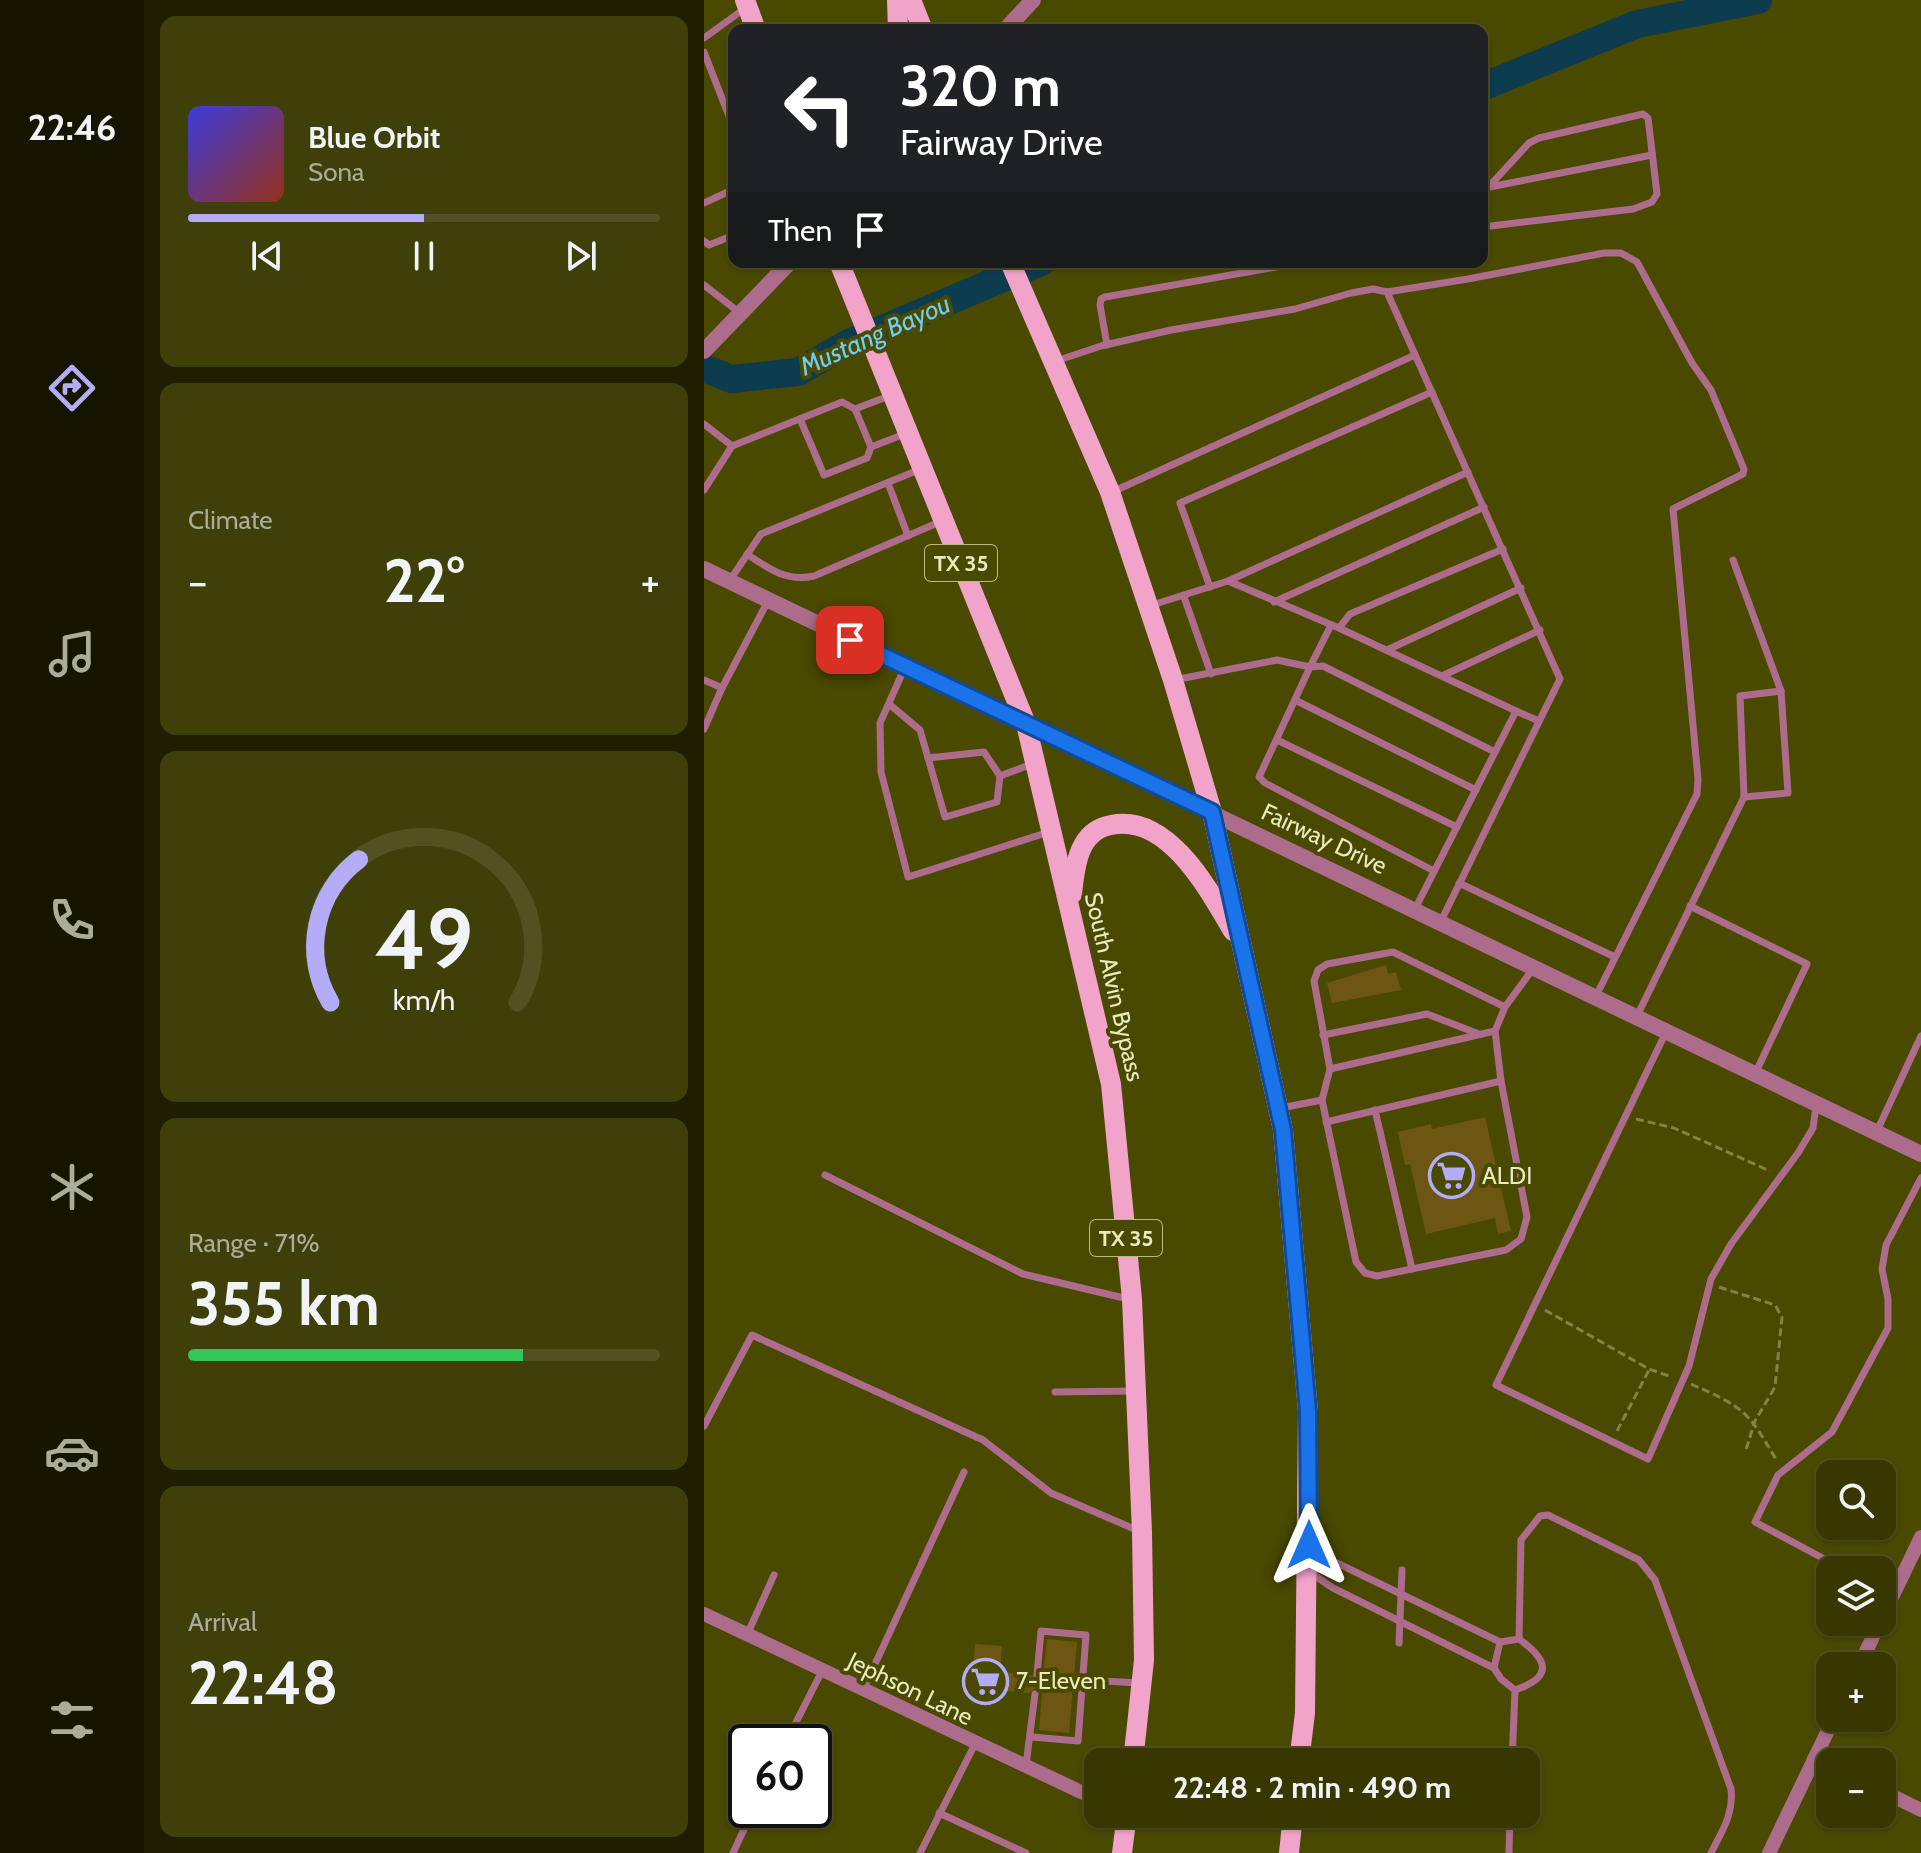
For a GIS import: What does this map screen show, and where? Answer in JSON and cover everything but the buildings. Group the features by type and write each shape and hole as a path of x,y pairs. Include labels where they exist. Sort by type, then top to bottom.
{"main road":[{"path":"897,0 898,24"},
{"path":"911,0 921,24"},
{"path":"746,3 754,24"},
{"path":"746,3 758,24"},
{"name":"South Alvin Bypass","path":"841,268 1026,724 1111,1084 1132,1299 1142,1532 1141,1684 1134,1748"},
{"path":"1012,268 1110,492 1173,680 1212,812 1283,1130 1308,1411 1309,1572 1305,1713 1301,1748"},
{"path":"1070,912 1075,862 1086,839 1100,827 1124,822 1141,825 1160,836 1199,874 1242,944"},
{"path":"1122,1853 1125,1828"},
{"path":"1289,1853 1292,1828"}],"street":[{"path":"1011,24 1033,0"},
{"path":"708,348 784,268"},
{"name":"Fairway Drive","path":"704,569 1921,1154"},
{"path":"1896,1579 1921,1537"},
{"name":"Jephson Lane","path":"704,1614 1084,1794"},
{"path":"1769,1853 1827,1732"},
{"path":"1896,1798 1921,1810"}],"lane":[{"path":"704,38 746,3"},
{"path":"704,52 728,114"},
{"path":"1488,187 1529,143 1539,138 1643,114 1648,118 1657,194 1652,202 1633,209 1488,226"},
{"path":"1488,189 1652,155"},
{"path":"704,203 728,192"},
{"path":"704,241 709,245 728,237"},
{"path":"1054,362 1107,345 1185,327 1295,309 1373,289 1387,292 1562,263 1604,253 1621,253 1637,262 1692,363 1711,390 1744,469 1743,474 1673,509 1697,794 1596,996"},
{"path":"1107,345 1100,305 1105,297 1271,268"},
{"path":"704,285 740,313"},
{"path":"1387,292 1560,679 1441,921"},
{"path":"1110,492 1415,355"},
{"path":"1210,587 1180,503 1432,392"},
{"path":"855,409 893,394"},
{"path":"704,490 732,446 842,402 855,409 871,447 867,458 824,475 800,419"},
{"path":"704,424 732,446"},
{"path":"871,447 908,433"},
{"path":"730,581 761,534 923,469"},
{"path":"1148,606 1228,581 1468,472"},
{"path":"888,483 908,536"},
{"path":"1274,602 1484,507"},
{"path":"747,554 777,574 800,579 814,576 944,521"},
{"path":"1434,871 1265,783 1259,777 1310,667 1335,626 1350,614 1503,549"},
{"path":"1733,560 1781,691 1788,793 1744,797"},
{"path":"1228,581 1335,626 1539,721"},
{"path":"1387,650 1521,588"},
{"path":"1184,597 1211,674"},
{"path":"704,729 768,601"},
{"path":"1442,676 1540,630"},
{"path":"1173,680 1277,660 1310,667 1323,666 1495,752"},
{"path":"905,667 880,723 881,772 908,877 1051,831"},
{"path":"704,680 722,688"},
{"path":"1637,1016 1744,797 1740,696 1781,691"},
{"path":"1295,700 1476,790"},
{"path":"889,704 920,730 928,758 945,817 997,802 1000,776 984,752 928,758"},
{"path":"1415,909 1516,711"},
{"path":"1277,740 1457,827"},
{"path":"1000,776 1035,763"},
{"path":"1459,883 1615,957"},
{"path":"1690,906 1807,964 1755,1074"},
{"path":"1505,1007 1393,952 1327,964 1318,970 1314,981 1330,1069 1322,1100 1356,1262 1365,1273 1377,1276 1506,1250 1521,1239 1527,1217 1501,1081 1495,1031 1505,1007 1535,966"},
{"path":"1323,1035 1427,1014 1481,1035"},
{"path":"1666,1030 1496,1385 1648,1459 1682,1380 1710,1284 1731,1244 1813,1128 1816,1106"},
{"path":"1330,1069 1495,1031"},
{"path":"1876,1133 1921,1036"},
{"path":"1326,1122 1501,1081"},
{"path":"1278,1109 1322,1100"},
{"path":"1375,1110 1412,1269"},
{"path":"825,1175 1023,1274 1132,1299"},
{"path":"1819,1556 1755,1522 1778,1475 1832,1432 1888,1328 1888,1299 1882,1269 1886,1245 1921,1178"},
{"path":"704,1426 752,1335 983,1440 1051,1493 1142,1532"},
{"path":"1055,1392 1136,1391"},
{"path":"863,1690 964,1472"},
{"path":"1519,1639 1521,1540 1540,1516 1548,1515 1639,1560 1655,1580 1731,1789 1733,1805 1729,1818 1711,1853"},
{"path":"1309,1572 1337,1563 1500,1642 1519,1639 1537,1652 1543,1663 1542,1674 1533,1684 1515,1690"},
{"path":"1399,1643 1402,1570"},
{"path":"1309,1572 1333,1588 1494,1668 1501,1679 1515,1690"},
{"path":"747,1635 774,1575"},
{"path":"1032,1737 1078,1741 1076,1699 1080,1656 1086,1635 1041,1631 1039,1672"},
{"path":"1494,1668 1500,1642"},
{"path":"795,1724 822,1671"},
{"path":"1080,1676 1141,1684"},
{"path":"1513,1748 1515,1690"},
{"path":"1026,1767 1037,1712 1037,1695"},
{"path":"920,1853 975,1744"},
{"path":"939,1813 1026,1853"},
{"path":"733,1853 745,1828"},
{"path":"1509,1853 1510,1828"}],"path":[{"path":"1625,1116 1674,1128 1744,1157 1780,1176"},
{"path":"1710,1284 1775,1305 1782,1317 1775,1387 1755,1421 1745,1453"},
{"path":"1535,1304 1649,1369 1731,1402 1755,1421 1783,1471"},
{"path":"1612,1442 1649,1369"}],"waterway":[{"name":"Mustang Bayou","path":"1488,85 1637,24 1758,0"},
{"name":"Mustang Bayou","path":"704,368 731,379 798,372 847,344 1027,268"}],"place":[{"name":"ALDI","path":"1451,1176"},
{"name":"7-Eleven","path":"985,1681"}],"route":[{"path":"850,640 1212,812 1283,1130 1308,1411 1309,1545"}]}
